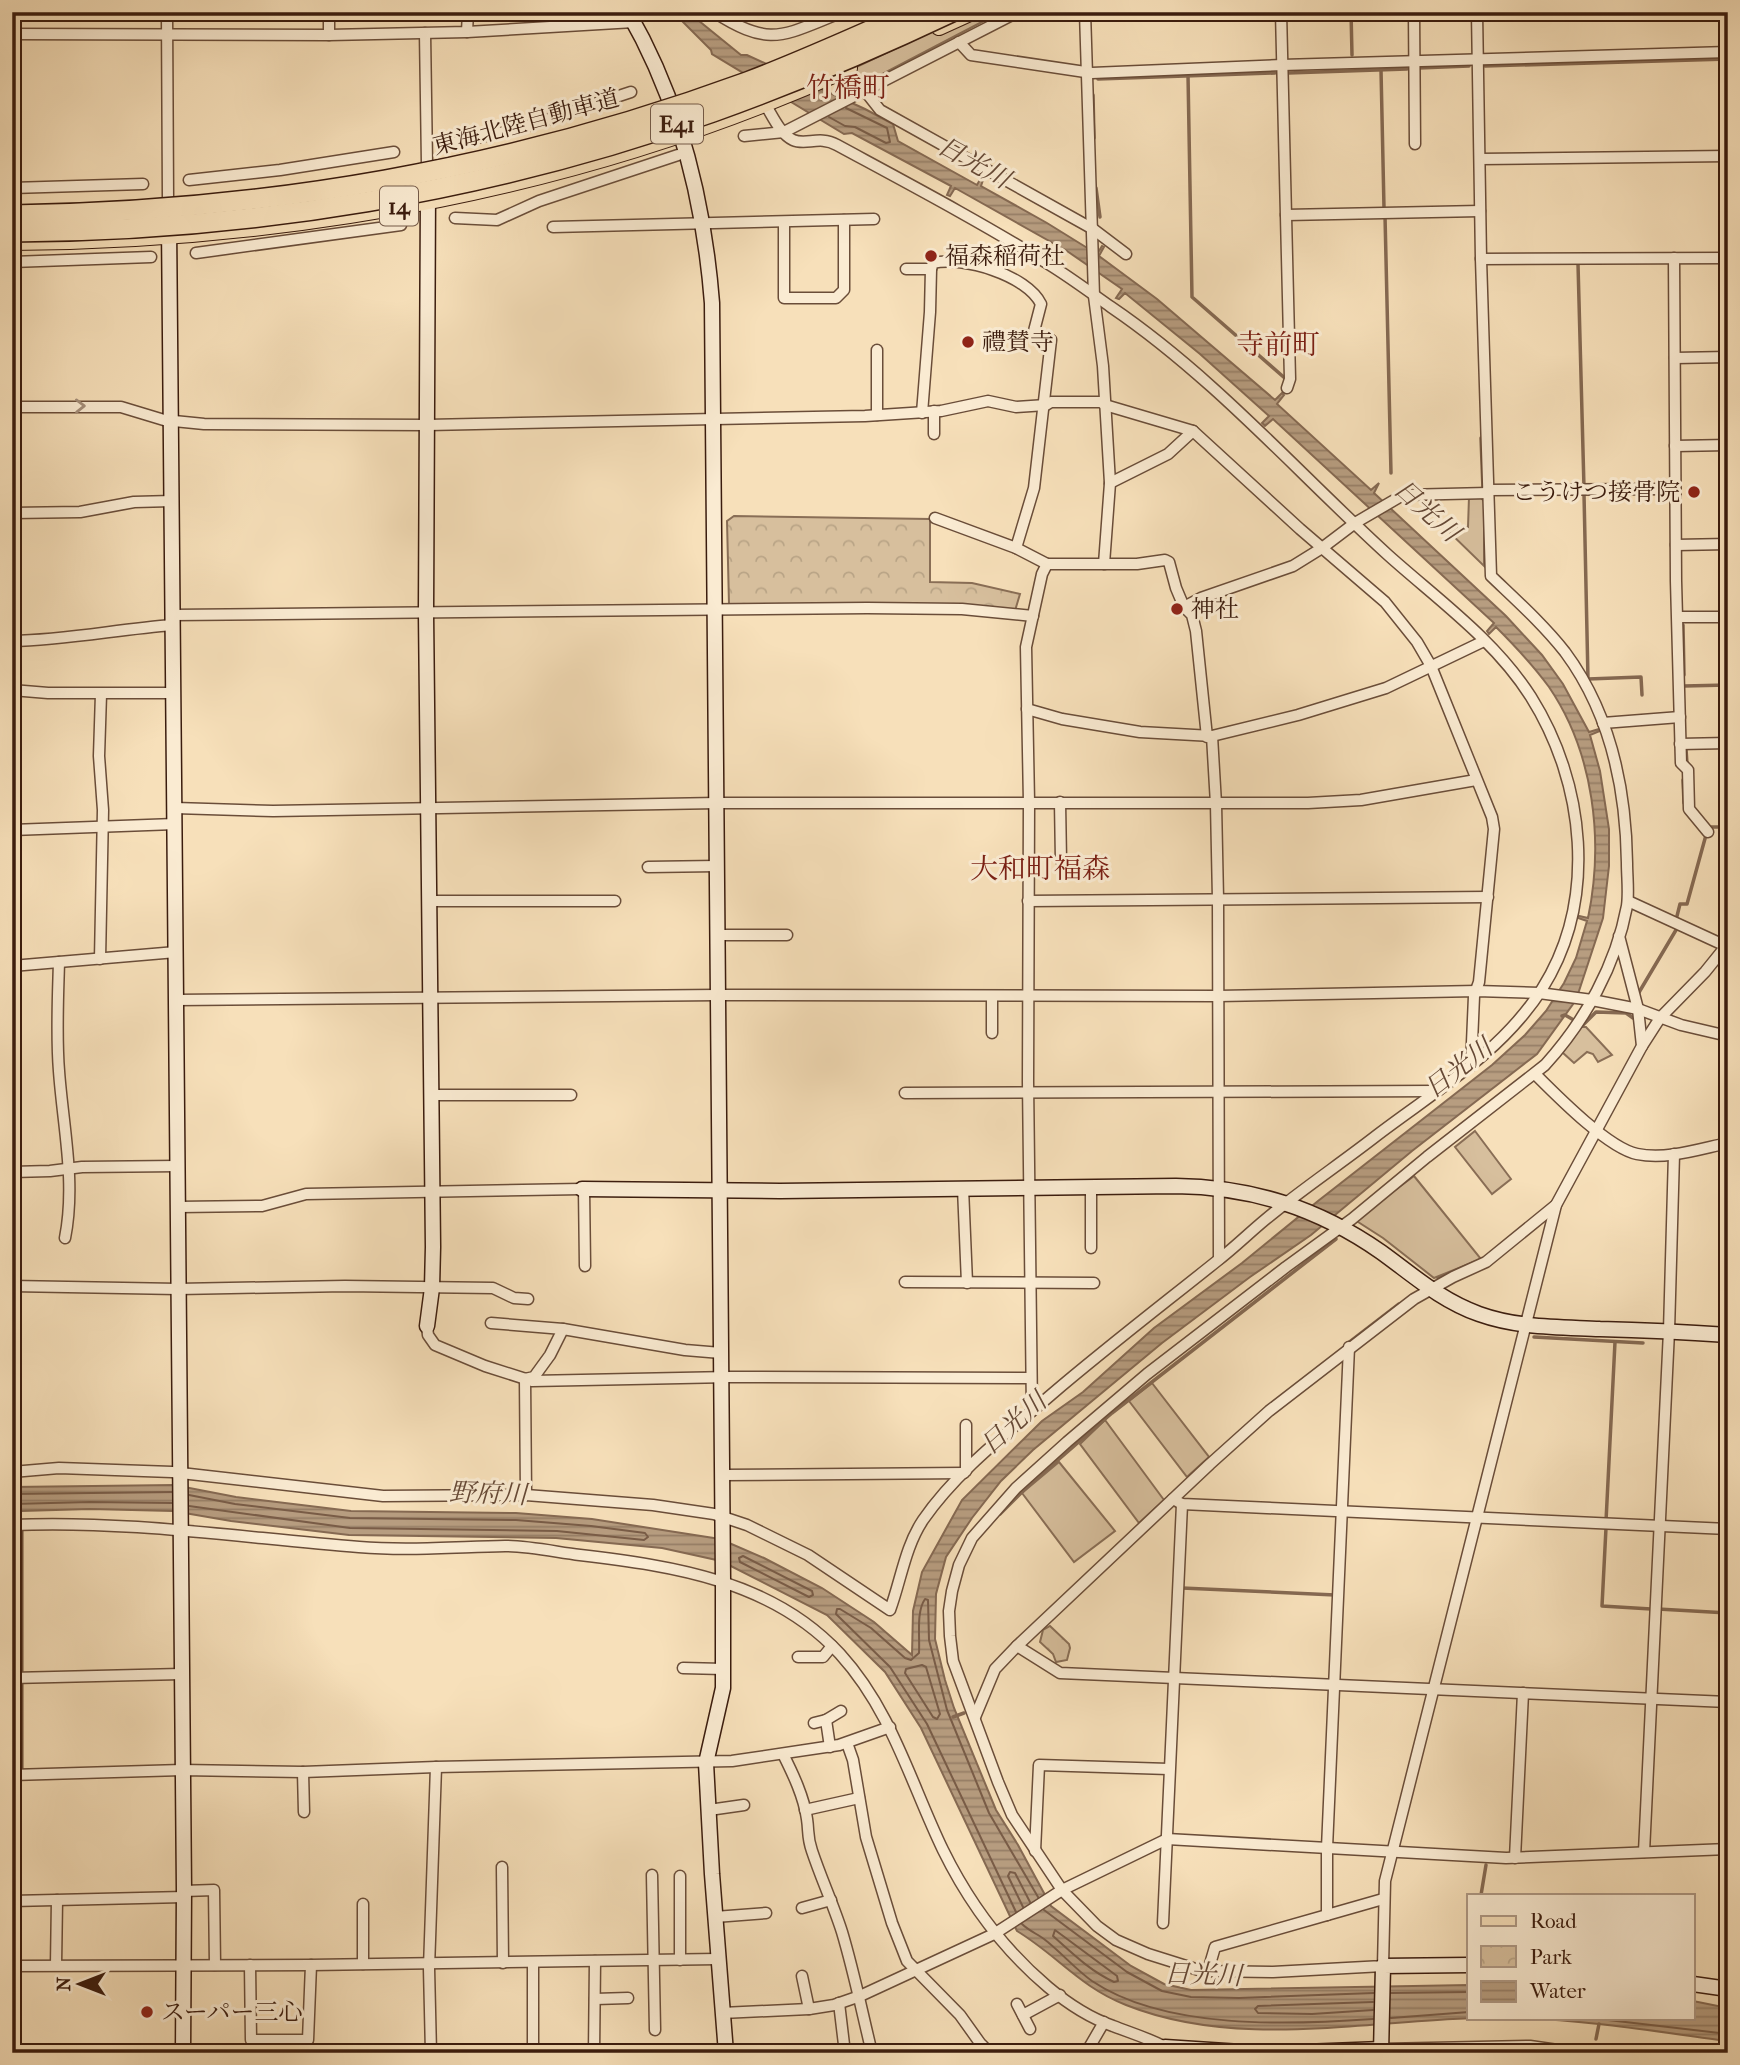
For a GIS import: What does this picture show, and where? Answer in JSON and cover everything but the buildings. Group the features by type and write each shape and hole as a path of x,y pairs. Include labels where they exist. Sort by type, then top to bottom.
{"highway":[{"name":"E41","path":"12,215 123,212 242,202 355,187 470,164 586,134 705,97 812,56 912,12"},
{"name":"E41","path":"12,232 124,229 256,218 414,193 523,169 650,134 711,113 824,69 952,12"}],"main road":[{"name":"14","path":"12,206 168,200 282,188 427,164 521,135 669,99 788,57 892,12"},
{"name":"14","path":"12,242 170,236 294,223 428,201 534,177 682,134 768,102 972,12"}],"street":[{"path":"167,12 184,1894 183,2053"},
{"path":"328,35 330,12"},
{"path":"467,32 468,12"},
{"path":"714,12 730,17 752,37 783,35 843,12"},
{"path":"744,136 783,132 959,42 1004,16 1018,12"},
{"path":"1085,12 1094,296 1103,366 1110,483 1104,564"},
{"path":"1281,12 1290,379 1287,388"},
{"path":"1414,12 1415,144"},
{"path":"1467,1965 1273,1972 1208,1971 1186,1967 1116,1940 1060,1891 1012,1815 956,1670 950,1636 952,1591 959,1565 972,1538 1016,1488 1106,1408 1214,1321 1342,1226 1535,1074 1557,1052 1590,1000 1619,936 1628,901 1627,824 1616,760 1603,723 1584,683 1564,652 1490,576 1477,12"},
{"path":"12,34 328,35 467,32 631,17 682,134 704,223 712,303 723,1688 706,1762 726,2053"},
{"path":"425,33 428,201 426,613 432,1191 432,1288 428,1335 435,1345 485,1366 532,1381 722,1377 1031,1378"},
{"path":"959,42 971,55 1092,73 1728,52"},
{"path":"447,144 521,135 631,92"},
{"path":"860,93 880,110 1093,229 1126,254"},
{"path":"12,1472 59,1468 179,1472 383,1496 526,1494 653,1505 723,1515 808,1555 891,1610 916,1533 944,1493 965,1472 1032,1411 1146,1316 1288,1203 1471,1066 1502,1038 1541,993 1559,957 1569,926 1578,860 1577,825 1567,775 1549,731 1521,683 1502,658 1247,420 1178,359 1112,307 1070,277 995,232 831,141 795,141 783,132 768,102"},
{"path":"188,180 281,175 394,152"},
{"path":"455,218 497,220 539,201 678,155"},
{"path":"1480,159 1728,156"},
{"path":"587,184 601,159"},
{"path":"534,177 539,201"},
{"path":"12,188 57,192 143,184"},
{"path":"1286,215 1480,211"},
{"path":"552,227 874,219"},
{"path":"783,223 784,298 836,298 844,290 844,220"},
{"path":"294,223 295,240"},
{"path":"196,253 401,225"},
{"path":"988,242 995,232"},
{"path":"59,262 60,242"},
{"path":"12,262 151,257"},
{"path":"1674,258 1675,489 1681,763 1688,770 1689,809 1708,832"},
{"path":"1481,259 1728,258"},
{"path":"934,434 928,412 933,263 964,262 984,266 1014,280 1038,297 1041,304 1034,331 1051,340 1046,405 1034,488 1016,548"},
{"path":"906,269 932,269"},
{"path":"877,349 877,415"},
{"path":"1675,358 1728,357"},
{"path":"12,407 121,407 171,421 204,424 428,425 877,415 928,412 988,401 1016,407 1046,405 1051,402 1101,402 1193,431 1384,602 1417,642 1431,666 1492,817 1494,829 1477,991 1474,996 1471,1066"},
{"path":"1110,483 1167,454 1193,431"},
{"path":"1675,446 1728,445"},
{"path":"1184,607 1201,598 1293,565 1322,548 1355,523 1403,495 1675,489"},
{"path":"12,513 80,512 134,502 172,501"},
{"path":"935,518 1016,548 1047,564 1137,564 1165,560 1169,562 1184,607 1192,615 1210,736 1216,804 1219,1259"},
{"path":"1676,545 1728,544"},
{"path":"1032,1411 1026,648 1042,574 1047,564"},
{"path":"12,641 40,640 173,620 426,613 867,608 962,609 1033,616"},
{"path":"1678,617 1728,617"},
{"path":"1027,709 1062,719 1140,732 1210,736 1298,715 1376,691 1484,641"},
{"path":"12,690 48,693 173,694"},
{"path":"100,959 103,826 99,756 101,694"},
{"path":"1603,723 1680,718"},
{"path":"1680,744 1728,743"},
{"path":"175,808 274,811 717,803 1216,804 1362,800 1476,780"},
{"path":"1060,802 1061,861"},
{"path":"12,830 175,824"},
{"path":"648,867 717,866"},
{"path":"1028,901 1488,897"},
{"path":"429,901 615,901"},
{"path":"1382,2051 1383,1899 1556,1205 1660,1017 1706,972 1727,946 1628,901"},
{"path":"718,935 786,935"},
{"path":"1619,936 1637,1009 1642,1046"},
{"path":"12,966 176,952"},
{"path":"59,962 59,1070 69,1168 69,1219 65,1238"},
{"path":"176,1000 718,995 1218,996 1477,991 1541,993 1590,1000 1637,1009 1681,1025 1728,1036"},
{"path":"992,996 992,1033"},
{"path":"1535,1074 1597,1132 1635,1154 1674,1154 1728,1143"},
{"path":"905,1093 1437,1091"},
{"path":"431,1095 571,1095"},
{"path":"1644,1852 1670,1331 1674,1154"},
{"path":"12,1172 178,1166"},
{"path":"1091,1186 1091,1248"},
{"path":"178,1207 262,1206 306,1194 432,1191 1220,1187 1288,1203 1342,1226 1429,1289 1480,1314 1526,1325 1728,1335"},
{"path":"963,1188 967,1283"},
{"path":"583,1189 585,1266"},
{"path":"975,1717 995,1669 1017,1646 1177,1502 1269,1411 1349,1347 1429,1289 1486,1262 1556,1205"},
{"path":"905,1282 1094,1283"},
{"path":"12,1286 178,1289 333,1286 494,1288 514,1297 528,1299"},
{"path":"491,1323 563,1329 685,1350 721,1353"},
{"path":"525,1379 534,1377 550,1355 563,1329"},
{"path":"1326,1915 1349,1347"},
{"path":"525,1379 526,1494"},
{"path":"965,1472 966,1425"},
{"path":"723,1475 965,1472"},
{"path":"1177,1502 1476,1519 1728,1529"},
{"path":"1163,1923 1177,1502"},
{"path":"890,1727 830,1747 732,1761 436,1766 303,1772 182,1770 15,1775 14,1524 132,1526 363,1548 509,1546 667,1567 723,1581 768,1600 832,1646 860,1681 890,1727 943,1850 994,1934 1010,1952 1060,1995 1104,2022 1145,2037 1164,2050 1255,2053"},
{"path":"798,1657 822,1657 832,1646"},
{"path":"1017,1646 1060,1673 1728,1702"},
{"path":"683,1668 723,1669"},
{"path":"15,1678 181,1674"},
{"path":"1515,1858 1523,1693"},
{"path":"830,1747 820,1721 841,1710"},
{"path":"846,1743 853,1760 866,1837 892,1923 907,1961 960,2015 990,2053"},
{"path":"783,1754 805,1810 808,1825 806,1834 831,1900 860,1996 872,2053"},
{"path":"1035,1851 1039,1765 1169,1769"},
{"path":"431,2053 429,1963 436,1766"},
{"path":"303,1772 304,1812"},
{"path":"805,1810 859,1798"},
{"path":"709,1810 744,1805"},
{"path":"722,2013 809,2009 860,1996 994,1934 1060,1891 1167,1839 1515,1858 1728,1849"},
{"path":"502,1867 503,1963"},
{"path":"652,1875 655,2030"},
{"path":"680,1876 680,1960"},
{"path":"12,1901 184,1894 214,1890 215,1965"},
{"path":"1208,1971 1215,1947 1383,1899"},
{"path":"56,1965 57,1900"},
{"path":"802,1908 831,1900"},
{"path":"363,1904 363,1964"},
{"path":"715,1917 766,1913"},
{"path":"12,1966 718,1959"},
{"path":"594,2053 595,1961"},
{"path":"533,1962 533,2053"},
{"path":"250,1965 251,2040 308,2040 311,1965"},
{"path":"802,1976 809,2009"},
{"path":"1694,1984 1728,1989"},
{"path":"1023,2015 1060,1995"},
{"path":"595,1998 628,1998"},
{"path":"839,2003 845,2053"},
{"path":"1017,2004 1030,2029"},
{"path":"1086,2053 1104,2022"},
{"path":"1278,2053 1520,2050 1578,2053"}],"green space":[{"path":"973,12 1001,12 866,82 852,69"},
{"path":"1469,497 1480,497 1484,501 1484,566 1444,527 1468,527"},
{"path":"734,516 930,519 930,582 972,583 1020,594 1014,614 736,609 729,604 727,521"},
{"path":"1580,1027 1586,1027 1612,1055 1598,1062 1593,1054 1587,1052 1574,1063 1562,1052"},
{"path":"1475,1131 1511,1179 1492,1194 1455,1147"},
{"path":"1414,1176 1481,1259 1434,1278 1355,1220"},
{"path":"1152,1383 1209,1457 1187,1477 1129,1401"},
{"path":"1105,1420 1164,1500 1139,1523 1080,1444"},
{"path":"1059,1462 1115,1531 1074,1562 1022,1493"},
{"path":"1050,1626 1069,1644 1067,1660 1056,1662 1053,1654 1040,1642 1043,1630"}],"water":[{"path":"673,12 688,12 741,55 747,55 893,124 898,141 977,185 982,176 984,177 981,186 1097,254 1102,246 1104,247 1099,256 1157,299 1275,400 1282,393 1284,395 1277,404 1371,490 1379,483 1374,493 1506,616 1542,655 1563,684 1589,732 1602,728 1590,735 1600,771 1609,829 1609,866 1603,918 1576,1000 1537,1054 1412,1151 1311,1235 1162,1343 1033,1450 1001,1481 972,1518 946,1557 936,1594 935,1639 954,1708 996,1810 1051,1906 1131,1966 1164,1984 1191,1990 1467,1985 1467,2018 1270,2030 1221,2027 1173,2019 1126,2005 1095,1989 1017,1931 921,1728 885,1672 827,1615 721,1561 662,1548 556,1538 349,1535 173,1511 21,1511 18,1517 17,1511 12,1511 12,1487 174,1485 236,1497 351,1511 516,1513 592,1519 720,1539 822,1588 874,1622 912,1655 913,1611 922,1572 962,1500 1042,1421 1083,1392 1154,1328 1242,1263 1492,1065 1525,1035 1546,1011 1564,983 1576,958 1587,921 1578,918 1588,918 1593,889 1595,828 1591,798 1576,740 1564,713 1549,687 1524,656 1496,627 1489,634 1487,631 1494,623 1273,419 1265,426 1262,423 1269,416 1200,354 1125,293 1119,299 1116,298 1122,289 1067,251 955,188 950,196 947,195 951,186 852,133 844,134 712,54"},
{"path":"1694,2001 1728,2008 1728,2041 1554,2020 1694,2020"}],"waterway":[{"path":"1351,12 1352,55"},
{"path":"1485,66 1728,59"},
{"path":"1419,68 1469,66"},
{"path":"1288,73 1407,69"},
{"path":"1381,70 1384,208"},
{"path":"1098,79 1275,73"},
{"path":"1188,75 1192,297 1287,380"},
{"path":"1093,95 1094,138"},
{"path":"1096,188 1100,217"},
{"name":"日光川","path":"1385,216 1391,473"},
{"path":"1578,264 1584,488"},
{"path":"1481,438 1483,489"},
{"path":"1584,494 1588,679 1641,677 1642,695"},
{"path":"1683,625 1684,675"},
{"path":"1684,686 1728,685"},
{"path":"1686,749 1687,764"},
{"path":"1683,780 1684,803"},
{"path":"1709,827 1728,827"},
{"path":"1677,916 1680,904 1687,904 1706,835"},
{"path":"1638,994 1676,930"},
{"path":"1583,1025 1596,1012 1626,1013 1633,1018"},
{"path":"1562,1016 1572,1019"},
{"path":"1000,1514 1112,1413 1336,1239"},
{"path":"1438,1278 1449,1274"},
{"path":"1347,1344 1399,1304"},
{"path":"1534,1337 1643,1343"},
{"path":"1606,1521 1615,1342"},
{"path":"1606,1528 1602,1606 1651,1609"},
{"path":"1182,1588 1335,1595"},
{"path":"1658,1609 1728,1613"},
{"path":"953,1717 964,1713"},
{"path":"1481,1894 1486,1865"},
{"path":"1596,2039 1599,2024"}],"place":[{"name":"福森稲荷社","path":"931,256"},
{"name":"禮賛寺","path":"968,342"},
{"name":"こうけつ接骨院","path":"1694,492"},
{"name":"神社","path":"1177,609"},
{"name":"スーパー三心","path":"147,2012"}],"district":[{"name":"竹橋町","path":"848,87"},
{"name":"寺前町","path":"1278,344"},
{"name":"大和町福森","path":"1040,868"}],"water label":[{"name":"野府川","path":"488,1493"}]}
